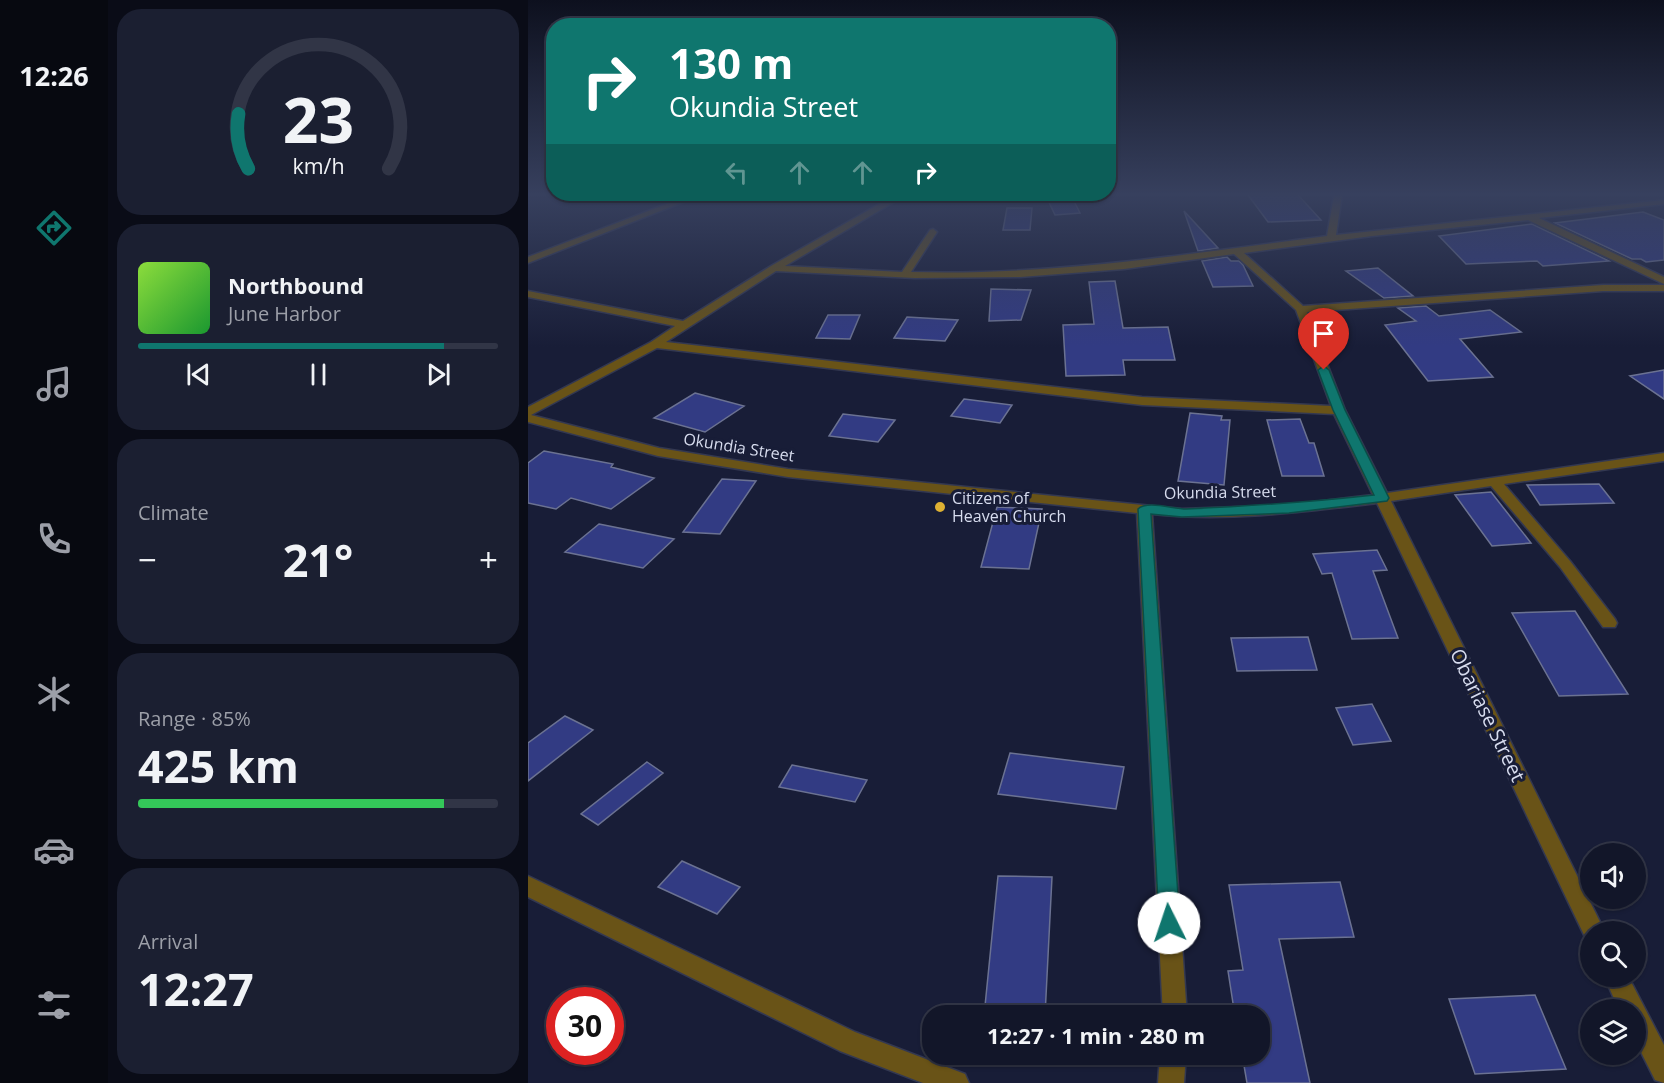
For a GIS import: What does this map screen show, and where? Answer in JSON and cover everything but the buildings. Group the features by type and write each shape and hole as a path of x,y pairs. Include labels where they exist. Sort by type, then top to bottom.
{"street":[{"path":"528,260 566,246"},
{"path":"528,412 655,344 813,246"},
{"path":"905,274 924,246"},
{"path":"774,268 905,274 988,275 1056,272 1280,246"},
{"path":"1589,246 1664,281"},
{"path":"1237,252 1301,309 1603,288 1664,288"},
{"path":"528,294 685,325"},
{"name":"Obariase Street","path":"1301,309 1339,410 1589,921"},
{"path":"655,344 1142,401 1339,410"},
{"name":"Okundia Street","path":"528,418 658,452 788,473 1182,513 1289,509 1664,458"},
{"path":"1495,482 1565,564 1609,623"},
{"path":"1144,509 1174,1005"},
{"path":"528,886 849,1042 956,1083"},
{"path":"1646,1036 1664,1071"},
{"path":"1171,1083 1172,1065"}],"place":[{"name":"Citizens of Heaven Church","path":"940,507"}],"route":[{"path":"1169,923 1144,509 1182,513 1289,509 1382,498 1339,410 1324,370"}]}
